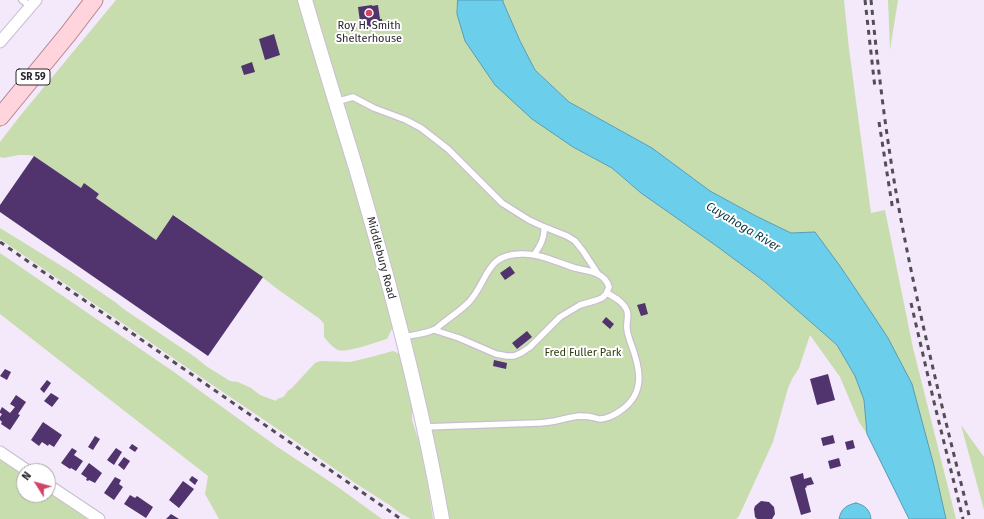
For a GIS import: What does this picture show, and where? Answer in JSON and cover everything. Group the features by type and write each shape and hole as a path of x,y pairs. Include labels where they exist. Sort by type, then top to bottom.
{"main road":[{"name":"SR 59","path":"2,115 94,0"}],"street":[{"name":"Middlebury Road","path":"305,0 336,102 403,337 434,473 442,519"},
{"path":"0,42 29,2"},
{"path":"0,452 16,463"},
{"path":"56,490 98,519"}],"lane":[{"path":"336,102 353,97 374,108 406,120 421,128 448,149 502,203 529,220 567,236 575,241 598,274"},
{"path":"534,255 543,237 544,227"},
{"path":"403,337 434,330 462,308 479,287 489,268 500,258 512,255 534,255 563,265 598,274 602,276 608,284 609,288 602,298 580,305 560,317 521,354 514,356 496,354 459,338 434,330"},
{"path":"424,427 537,423 580,416 590,416 600,419 616,414 623,409 630,403 638,389 638,365 628,334 627,311 623,304 607,292"}],"green space":[{"path":"116,0 300,0 395,323 387,339 355,349 343,351 338,350 324,337 324,324 320,319 174,215 156,240 96,198 99,194 84,184 81,188 34,156 19,155 3,158 0,157 0,142"},
{"name":"Fred Fuller Park","path":"311,0 458,0 457,14 573,147 612,168 641,193 719,247 765,282 837,345 855,376 864,400 867,434 859,422 840,377 810,335 799,368 788,388 773,442 739,516 736,519 446,519"},
{"path":"503,0 844,0 849,49 871,213 885,210 913,348 956,519 946,519 934,466 869,309 815,232 791,233 756,216 710,191 652,148 569,102 535,70 520,41"},
{"path":"888,0 898,0 890,50"},
{"path":"0,228 68,270 206,366 230,381 238,382 251,388 260,395 276,401 282,398 315,363 320,361 350,362 393,351 400,354 408,384 406,387 412,397 412,420 420,445 433,519 411,519 355,483 0,239"},
{"path":"0,253 174,372 276,446 335,485 382,519 219,519 205,494 208,476 0,314"},
{"path":"961,425 984,457 984,510"},
{"path":"0,457 16,468 16,503 56,503 56,494 92,519 0,519"}],"water":[{"name":"Cuyahoga River","path":"458,0 503,0 520,41 535,70 569,102 652,148 710,191 756,216 791,233 815,232 840,266 888,338 912,384 934,466 946,519 909,519 867,434 864,400 855,376 837,345 765,282 641,193 612,168 573,147 532,119 495,85 465,41 457,14"},
{"path":"856,503 866,508 870,513 871,519 839,519 844,508"}],"building":[{"name":"Roy H. Smith Shelterhouse","path":"378,5 380,19 382,19 383,26 361,29 358,7"},
{"path":"274,34 280,55 265,60 259,39"},
{"path":"252,62 255,72 244,75 241,66"},
{"path":"34,156 81,188 84,183 99,194 96,198 156,240 173,215 263,277 208,356 0,212 0,205"},
{"path":"510,266 515,273 505,280 500,273"},
{"path":"645,303 648,314 641,316 637,305"},
{"path":"606,317 614,324 610,329 602,322"},
{"path":"527,331 532,337 517,349 512,343"},
{"path":"494,360 507,363 506,369 493,366"},
{"path":"5,369 11,372 7,380 0,376"},
{"path":"828,374 835,400 817,405 810,379"},
{"path":"47,380 51,383 44,393 40,389"},
{"path":"51,393 59,398 52,407 44,401"},
{"path":"16,395 26,402 18,414 20,415 10,430 1,424 2,422 0,417 2,414 0,411 2,407 10,413 15,407 10,404"},
{"path":"43,422 62,435 54,447 49,444 48,446 42,442 39,446 31,440"},
{"path":"833,435 835,443 823,446 821,438"},
{"path":"95,436 100,439 93,450 88,447"},
{"path":"853,440 855,448 847,450 845,442"},
{"path":"132,444 138,448 135,452 129,448"},
{"path":"72,448 77,451 74,455 83,461 76,471 61,463"},
{"path":"116,448 122,452 114,465 107,460"},
{"path":"124,457 130,461 124,470 118,465"},
{"path":"839,458 841,466 830,469 828,461"},
{"path":"89,463 102,473 95,483 86,480 87,478 81,474"},
{"path":"803,473 804,479 811,477 814,484 806,486 807,487 805,488 811,512 801,515 790,477"},
{"path":"192,476 198,480 195,485 189,480"},
{"path":"115,477 121,480 119,484 123,487 114,500 104,493"},
{"path":"183,481 194,489 179,508 169,500"},
{"path":"130,495 135,498 137,496 153,507 146,518 124,504"},
{"path":"761,501 769,502 774,507 775,514 772,519 757,519 755,517 755,506"},
{"path":"171,514 179,519 166,519"}],"railway":[{"path":"865,0 875,88"},
{"path":"871,0 884,115 910,267 943,411 970,519"},
{"path":"879,122 893,211"},
{"path":"0,242 401,519"},
{"path":"911,303 963,519"}],"place":[{"name":"Roy H. Smith Shelterhouse","path":"369,13"}]}
